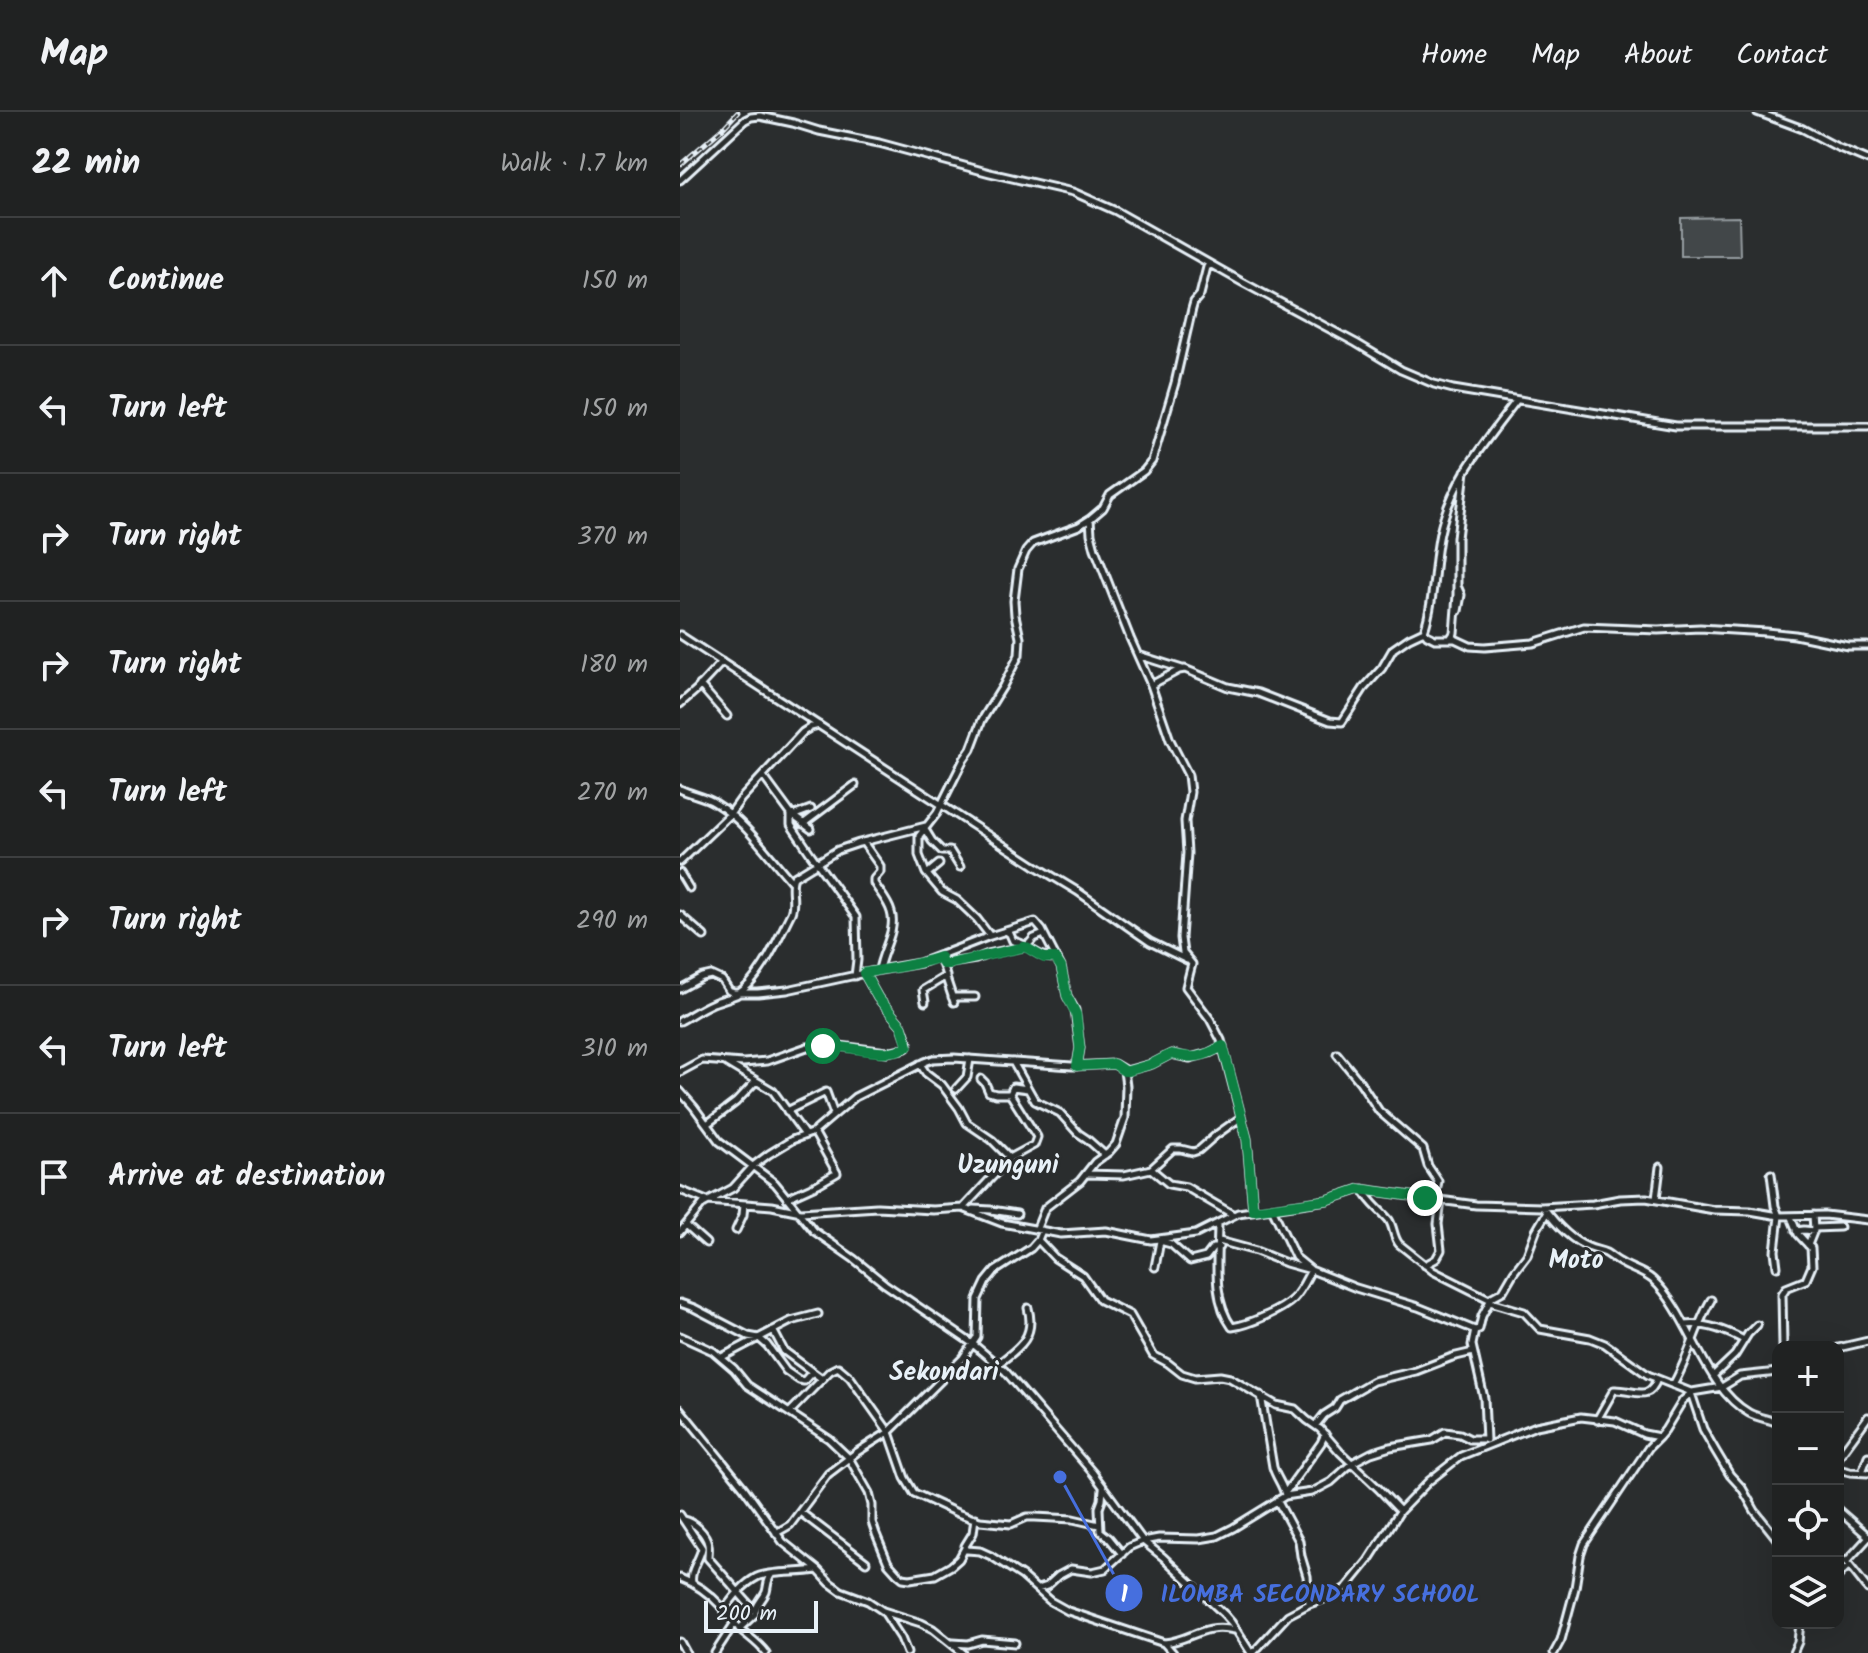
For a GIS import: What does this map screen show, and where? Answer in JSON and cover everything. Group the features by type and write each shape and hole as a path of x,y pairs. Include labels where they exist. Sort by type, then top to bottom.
{"street":[{"path":"1757,112 1803,129 1868,160"},
{"path":"680,180 745,120 755,116 766,117 1068,190 1116,211 1407,373 1453,389 1676,426 1868,426"},
{"path":"990,936 977,919 957,900 942,892 927,874 921,864 919,836 935,816 971,749 982,720 1019,655 1020,638 1014,601 1018,572 1026,551 1033,543 1090,519 1103,508 1110,495 1144,471 1152,461 1194,304 1200,295 1207,266 1212,265"},
{"path":"1137,654 1200,674 1228,687 1258,693 1330,721 1342,722 1393,649 1424,631 1444,517 1465,470 1517,400"},
{"path":"1450,639 1454,633 1458,588 1456,544 1465,470"},
{"path":"1090,519 1093,545 1151,685 1170,740 1187,770 1187,853 1181,938 1183,953 1192,962"},
{"path":"1424,631 1435,639 1450,639 1470,646 1542,641 1584,627 1700,628 1777,633 1848,646 1868,646"},
{"path":"680,635 1077,891 1139,935 1192,962"},
{"path":"680,704 722,662"},
{"path":"1151,685 1182,669"},
{"path":"700,685 727,716"},
{"path":"680,862 731,813 803,732 819,725"},
{"path":"763,776 791,814 811,829"},
{"path":"803,824 855,785"},
{"path":"680,789 692,796 710,800 731,813 791,881 793,903 791,913 764,964 749,984 739,993 680,1021"},
{"path":"791,814 811,809"},
{"path":"791,814 791,825 856,917 855,976"},
{"path":"791,881 831,854 925,826"},
{"path":"925,826 935,845 942,851 949,851 960,867"},
{"path":"863,842 880,866 874,883 892,916 891,933 879,970"},
{"path":"927,874 939,864"},
{"path":"680,873 689,888"},
{"path":"680,915 704,936"},
{"path":"680,989 711,975 722,980 729,991 780,991 912,965 1035,922 1061,967 1067,996 1076,1014 1080,1048 1077,1066"},
{"path":"1005,931 1013,941 1020,942 1044,958 1055,958"},
{"path":"943,964 1025,947 1044,934"},
{"path":"940,957 953,999 975,997"},
{"path":"1192,962 1186,987 1214,1025 1223,1046 1247,1139 1253,1210"},
{"path":"680,1072 701,1060 767,1061 811,1046 887,1052 906,1048 908,1043 902,1026 878,998 864,973"},
{"path":"925,1002 923,990 946,977"},
{"path":"1124,1071 1149,1065 1171,1054 1190,1058 1223,1046"},
{"path":"1337,1054 1379,1111 1423,1149 1428,1166 1438,1181 1441,1250 1436,1259 1425,1265"},
{"path":"956,1089 967,1077 970,1058"},
{"path":"680,1232 707,1201 733,1188 753,1166 785,1143 814,1132 855,1097 933,1059 970,1058 1077,1066 1114,1064 1124,1071 1125,1118 1116,1144 1045,1208 1038,1240 1031,1248 995,1271 986,1282 978,1299 977,1337 973,1344 889,1432 828,1474 790,1525 776,1533"},
{"path":"725,1061 770,1088 805,1135"},
{"path":"1012,1062 1035,1101 1060,1113 1105,1155"},
{"path":"920,1064 947,1091 967,1123 992,1140 1010,1158"},
{"path":"981,1079 989,1092 1010,1094"},
{"path":"707,1124 736,1102 756,1081"},
{"path":"1010,1094 1013,1087 1028,1089"},
{"path":"680,1091 722,1145 775,1183 820,1236 998,1364 1080,1456 1143,1541 1224,1614 1252,1653 1284,1619 1346,1588 1368,1561 1400,1511 1452,1462 1486,1442 1581,1417 1615,1421 1659,1437"},
{"path":"787,1111 826,1092 834,1114"},
{"path":"966,1209 1010,1158 1034,1145 1037,1140 1010,1094"},
{"path":"1086,1174 1124,1175 1151,1169 1173,1149 1199,1150 1240,1118"},
{"path":"787,1198 837,1173 814,1132"},
{"path":"1656,1199 1660,1167"},
{"path":"1151,1169 1169,1184 1186,1187 1232,1214"},
{"path":"1771,1174 1779,1216 1775,1251 1777,1267"},
{"path":"1363,1189 1372,1204 1391,1223 1396,1241 1425,1265 1491,1301 1524,1312 1540,1329 1590,1338 1605,1344 1648,1375 1691,1392 1722,1387 1740,1376 1772,1373"},
{"path":"1159,1241 1196,1234 1232,1214 1327,1200 1363,1189 1476,1205 1545,1210 1620,1199 1656,1199 1707,1209 1868,1220"},
{"path":"680,1190 707,1201 772,1206 797,1212 877,1207 991,1210 1017,1214"},
{"path":"736,1230 744,1204"},
{"path":"1272,1208 1295,1257 1311,1270"},
{"path":"966,1209 1002,1223 1065,1234 1106,1231 1159,1241 1174,1246 1190,1261 1204,1259 1219,1244 1256,1251 1475,1330"},
{"path":"1486,1442 1484,1398 1472,1339 1494,1295 1503,1291 1525,1259 1545,1210"},
{"path":"1545,1210 1579,1243 1605,1252 1649,1277 1668,1298 1722,1387 1750,1413 1772,1421"},
{"path":"1808,1245 1814,1229 1813,1215"},
{"path":"1783,1341 1782,1294 1786,1288 1803,1283 1812,1266 1812,1249 1796,1231 1790,1216"},
{"path":"1218,1222 1217,1282 1232,1327 1289,1302 1311,1270"},
{"path":"687,1226 706,1243"},
{"path":"1796,1231 1840,1227"},
{"path":"1038,1240 1055,1258 1083,1276 1100,1300 1130,1315 1153,1355 1182,1374 1190,1377 1225,1376 1276,1405 1295,1409 1325,1433 1400,1511"},
{"path":"1155,1267 1159,1241"},
{"path":"1673,1385 1711,1300"},
{"path":"680,1303 748,1336 759,1338 783,1368 799,1380 804,1381 812,1372"},
{"path":"998,1364 1025,1341 1031,1326 1028,1308"},
{"path":"722,1357 791,1321 818,1314"},
{"path":"1685,1325 1700,1324 1744,1340"},
{"path":"1714,1375 1735,1355 1757,1325"},
{"path":"773,1330 784,1351 822,1379"},
{"path":"680,1336 722,1357 747,1385 829,1439 849,1458 869,1493 872,1522 888,1563 903,1578 935,1575 951,1566 973,1533 975,1518"},
{"path":"1844,1347 1868,1341"},
{"path":"1316,1425 1340,1400 1373,1381 1473,1352"},
{"path":"790,1412 835,1367 843,1370 889,1432 905,1478 914,1493 980,1521 1005,1524 1027,1517 1053,1517 1099,1525"},
{"path":"1597,1420 1614,1390 1644,1394 1651,1390 1657,1379"},
{"path":"1554,1653 1561,1640 1582,1550 1646,1451 1691,1392"},
{"path":"1691,1392 1703,1429 1715,1450 1772,1532"},
{"path":"1261,1395 1273,1467 1285,1495"},
{"path":"680,1409 783,1542 834,1587 883,1611 921,1623 963,1653"},
{"path":"1844,1450 1868,1417"},
{"path":"1285,1495 1317,1489 1371,1453 1432,1440 1445,1432 1486,1442"},
{"path":"1038,1589 1071,1569 1092,1572 1105,1569 1133,1545 1143,1541 1159,1538 1199,1539 1217,1536 1233,1528 1285,1495 1325,1433"},
{"path":"1844,1470 1865,1472 1868,1456"},
{"path":"1103,1486 1099,1508 1101,1533 1122,1554"},
{"path":"1277,1500 1299,1541 1307,1576 1309,1604"},
{"path":"800,1512 866,1562"},
{"path":"1844,1515 1868,1537 1844,1568"},
{"path":"682,1518 702,1548 690,1577 692,1583"},
{"path":"682,1518 692,1522 700,1531 708,1543 708,1558 754,1610"},
{"path":"965,1548 991,1556 1068,1611 1164,1643 1173,1653"},
{"path":"1840,1557 1868,1589"},
{"path":"724,1610 755,1578 818,1570"},
{"path":"715,1653 737,1626 755,1614 754,1610 772,1574"},
{"path":"680,1578 703,1590 766,1653"},
{"path":"883,1611 907,1653"},
{"path":"1164,1643 1210,1628 1236,1630"},
{"path":"1793,1653 1799,1629"},
{"path":"952,1643 968,1644 982,1640 1015,1643"},
{"path":"680,1642 686,1653"}],"shaded area":[{"path":"1739,217 1740,256 1681,256 1681,218"}],"railway":[{"path":"680,165 738,112"}],"place":[{"name":"ILOMBA SECONDARY SCHOOL","path":"1060,1477"}],"district":[{"name":"Uzunguni","path":"1008,1166"},
{"name":"Moto","path":"1576,1261"},
{"name":"Sekondari","path":"944,1373"}],"route":[{"path":"823,1046 887,1052 908,1046 902,1026 878,998 864,973 940,957 943,964 949,964 1025,947 1044,958 1055,958 1061,967 1067,996 1076,1014 1080,1048 1077,1066 1114,1064 1128,1071 1171,1054 1190,1058 1223,1046 1247,1139 1253,1210 1327,1200 1360,1189 1425,1198"}]}
